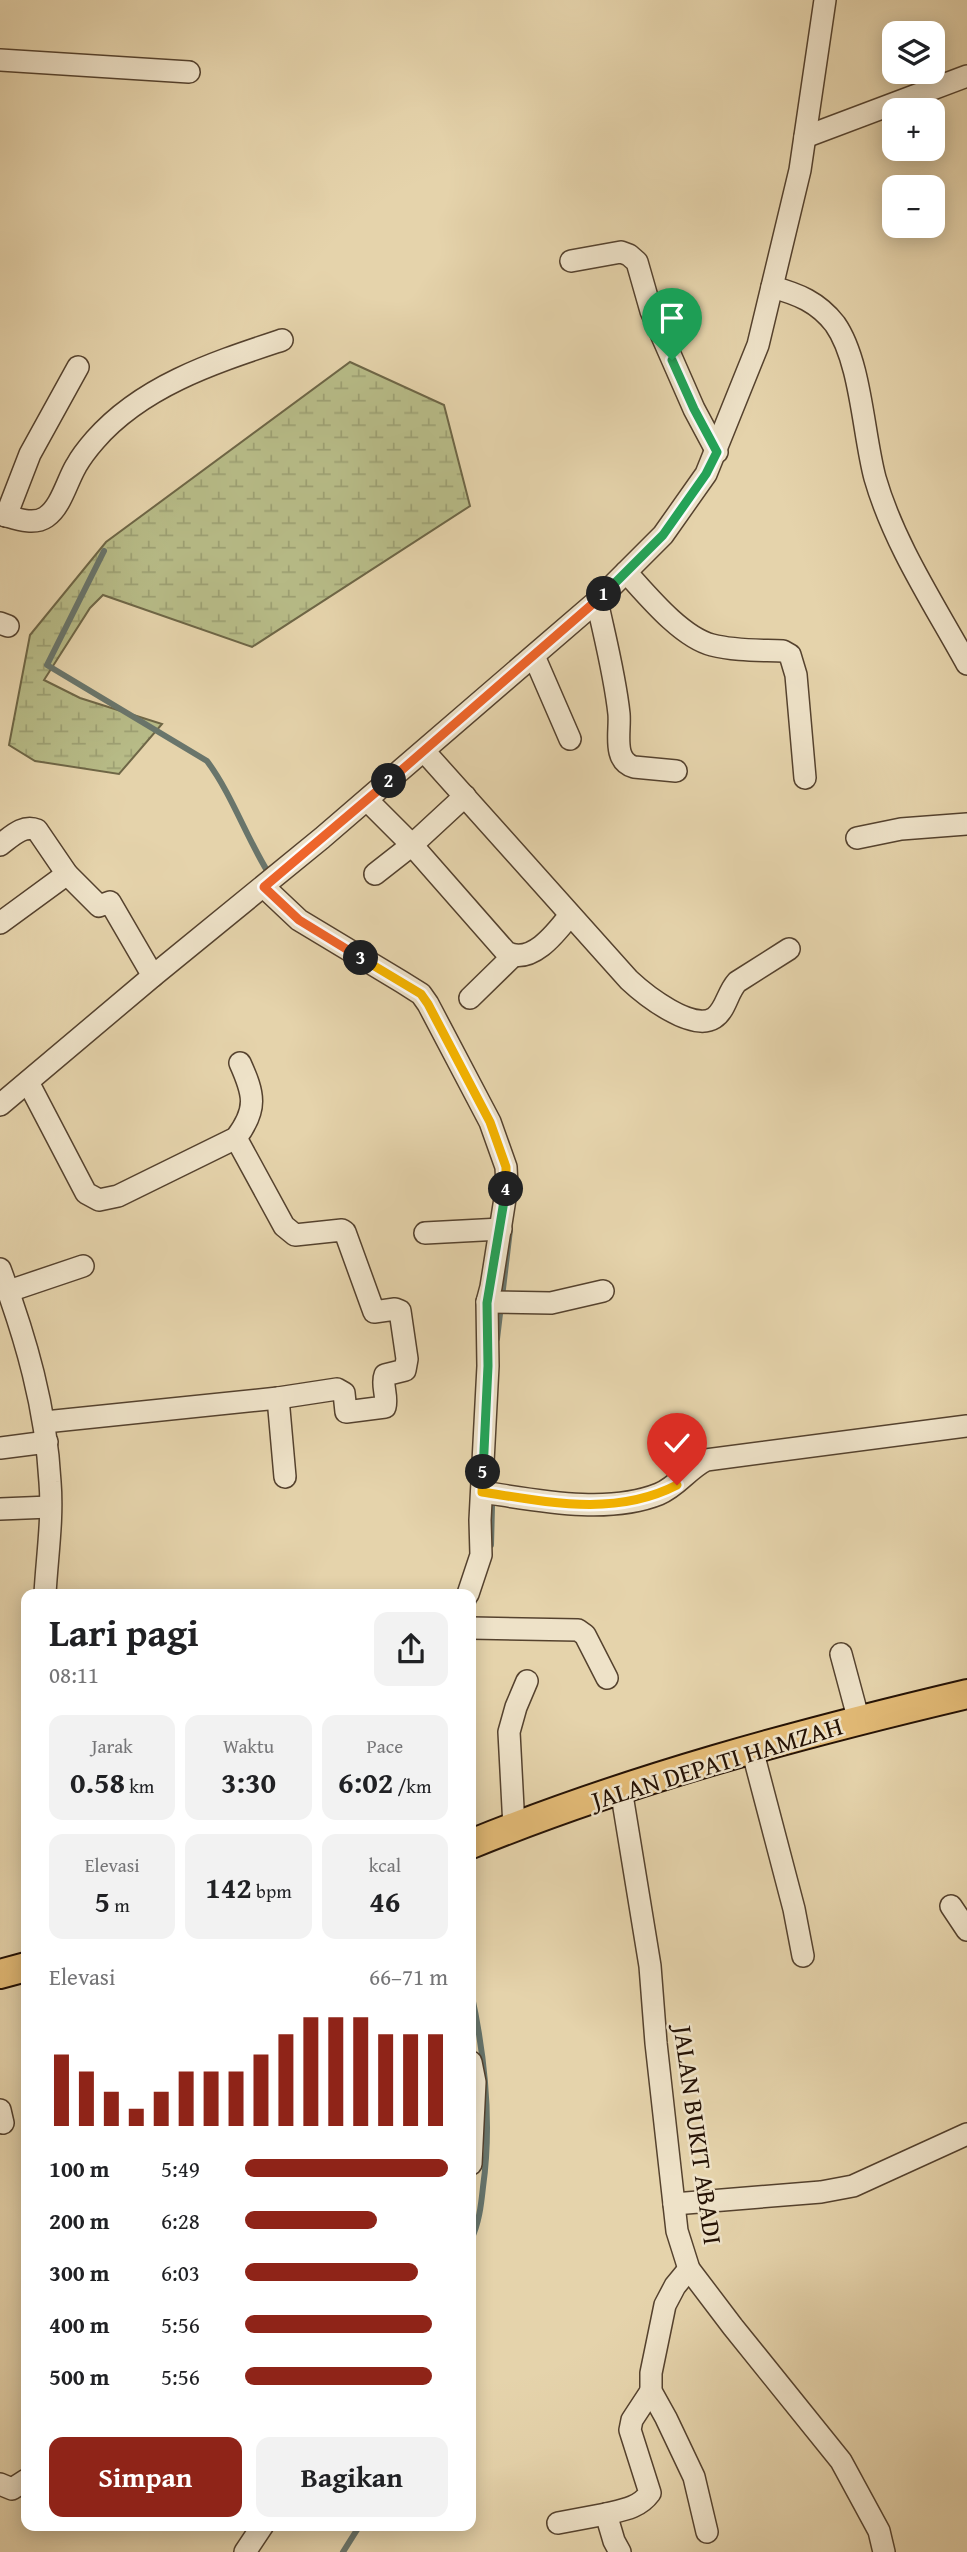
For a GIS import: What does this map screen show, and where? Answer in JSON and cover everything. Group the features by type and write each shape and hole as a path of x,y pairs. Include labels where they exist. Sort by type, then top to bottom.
{"main road":[{"name":"JALAN DEPATI HAMZAH","path":"476,1842 514,1826 704,1762 967,1695"},
{"path":"0,1974 21,1968"}],"street":[{"path":"0,1105 424,751 597,601 663,535 706,474 717,452 758,345 788,225 805,137 825,0"},
{"path":"0,60 189,72"},
{"path":"805,137 967,76"},
{"path":"571,261 621,252 637,262 651,311 694,409 717,452"},
{"path":"772,287 801,295 820,307 836,326 858,385 875,477 893,528 967,664"},
{"path":"78,368 30,454 3,515 29,522 45,518 52,512 76,464 96,439 136,404 162,387 208,365 282,340"},
{"path":"626,572 659,606 698,639 720,646 783,651 790,655 796,675 805,778"},
{"path":"597,601 613,672 621,757 634,767 676,771"},
{"path":"534,656 570,739"},
{"path":"424,751 639,989 694,1022 714,1018 723,1008 737,982 789,949"},
{"path":"374,874 412,845 465,796"},
{"path":"367,800 412,845 506,952 513,956 522,956 545,943 570,915"},
{"path":"857,838 901,829 967,824"},
{"path":"0,845 22,830 33,827 44,838 67,874 99,906 110,902 153,976"},
{"path":"0,923 67,874"},
{"path":"274,878 299,920 421,994 490,1122 502,1151 507,1186 488,1366 486,1493 481,1555 470,1589"},
{"path":"470,998 513,956"},
{"path":"27,1083 86,1193 99,1200 118,1196 236,1138 247,1124 251,1111 252,1090 240,1063"},
{"path":"0,1448 46,1432 337,1390 344,1393 346,1412 385,1407 385,1375 405,1370 407,1359 400,1311 395,1308 374,1312 345,1232 342,1230 295,1235 284,1226 236,1138"},
{"path":"425,1233 501,1229"},
{"path":"9,1291 83,1266"},
{"path":"0,1269 31,1357 46,1432 51,1484 45,1589"},
{"path":"493,1303 551,1303 603,1291"},
{"path":"278,1398 285,1477"},
{"path":"486,1493 598,1506 629,1503 677,1485 696,1465 706,1460 967,1426"},
{"path":"0,1509 50,1507"},
{"path":"476,1628 578,1630 585,1635 607,1678"},
{"path":"841,1654 859,1721"},
{"path":"514,1826 509,1732 527,1681"},
{"path":"752,1749 794,1909 803,1956"},
{"name":"JALAN BUKIT ABADI","path":"621,1789 650,1966 677,2231 689,2269 841,2460 879,2530 884,2552"},
{"path":"951,1906 967,1930"},
{"path":"674,2204 821,2192 853,2186 967,2134"},
{"path":"689,2269 675,2286 665,2305 651,2373 651,2391 694,2477 707,2532"},
{"path":"558,2523 634,2507 650,2493 630,2430 632,2420 651,2391"},
{"path":"0,2484 12,2489 21,2483"},
{"path":"606,2514 620,2552"},
{"path":"245,2552 259,2531"}],"green space":[{"path":"350,362 444,405 470,506 252,647 103,595 90,608 44,680 80,698 162,724 119,774 35,761 9,745 30,635 106,542"}],"waterway":[{"path":"104,551 47,665 207,761 225,789 271,877"},
{"path":"497,1339 510,1230"},
{"path":"491,1545 493,1468"},
{"path":"476,2019 487,2114 486,2163 476,2227"},
{"path":"343,2552 356,2531"}],"route":[{"path":"672,360 717,452 706,474 663,535 597,601 264,887 299,920 421,994 490,1122 502,1151 507,1186 487,1303 488,1366 482,1492 598,1506 629,1503 677,1485"}]}
